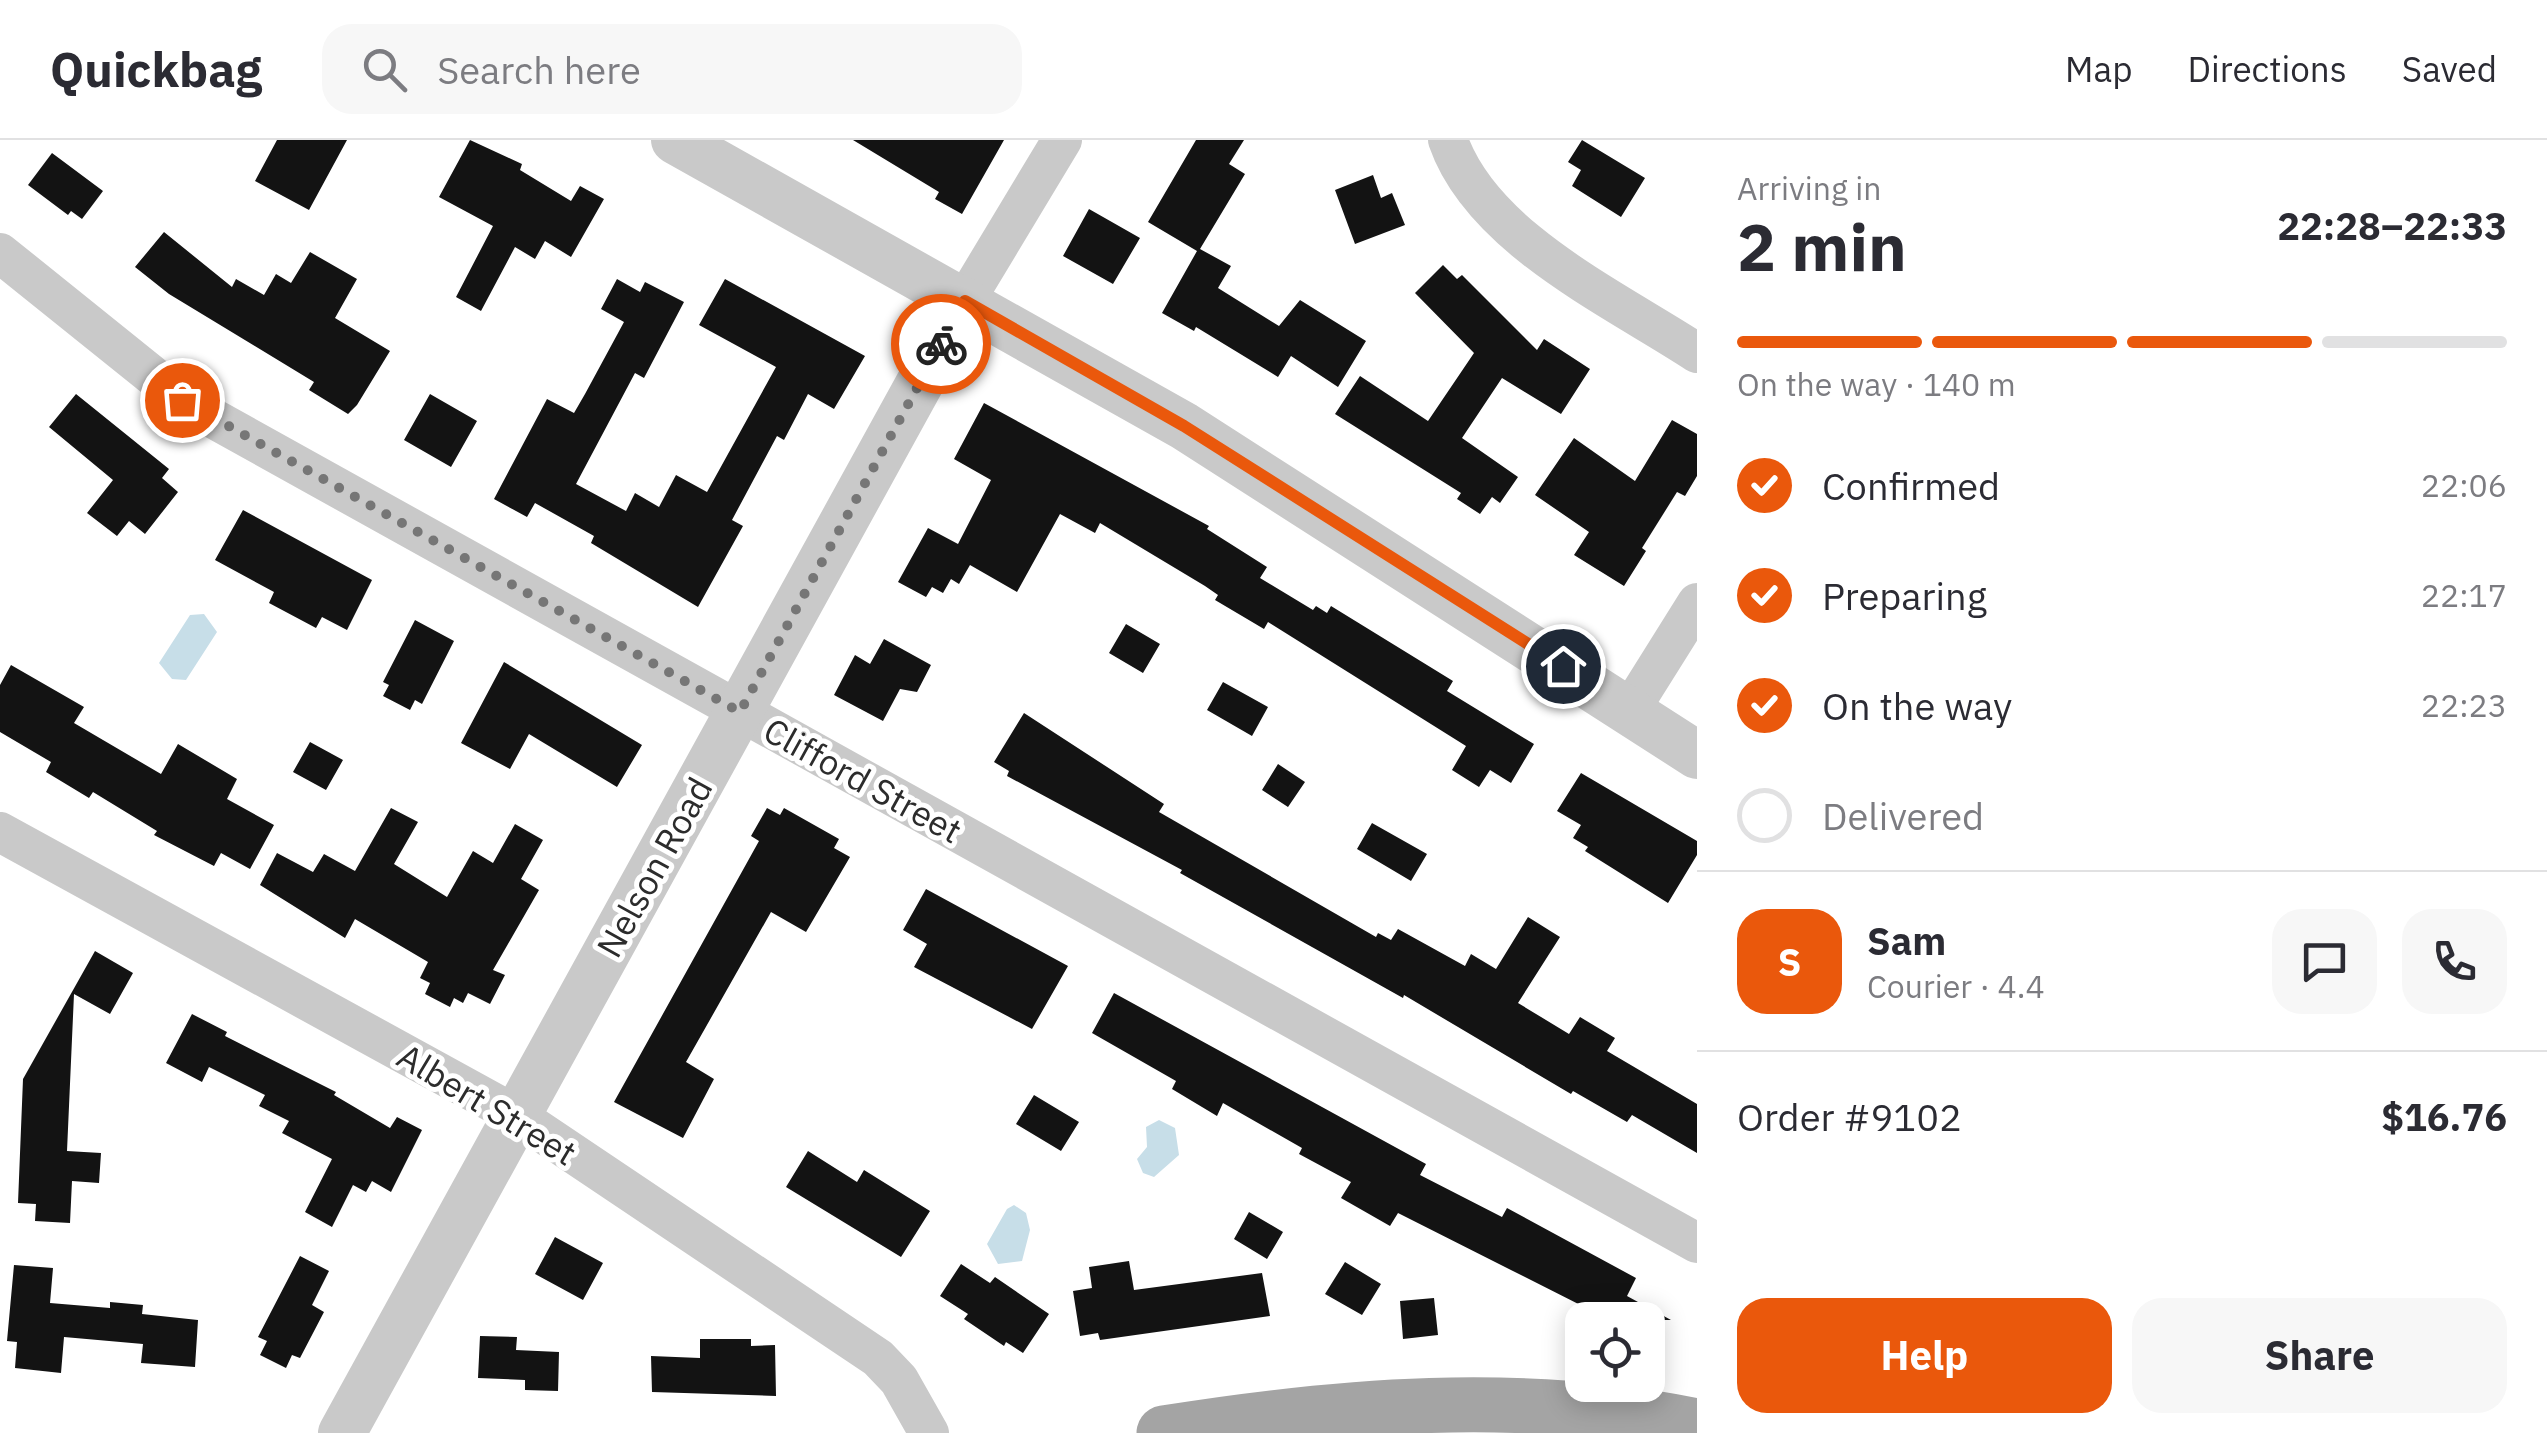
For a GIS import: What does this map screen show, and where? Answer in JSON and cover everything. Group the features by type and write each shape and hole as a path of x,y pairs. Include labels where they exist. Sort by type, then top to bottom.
{"main road":[{"path":"1164,1433 1326,1409 1448,1404 1574,1410 1697,1426"}],"street":[{"path":"675,140 1232,455 1697,755"},
{"path":"965,301 1062,140"},
{"path":"1448,140 1470,185 1507,227 1697,353"},
{"name":"Clifford Street","path":"0,254 189,404 1697,1243"},
{"name":"Nelson Road","path":"342,1433 965,301"},
{"path":"1630,710 1697,603"},
{"name":"Albert Street","path":"0,832 516,1115 878,1358 899,1380 929,1433"}],"water":[{"path":"204,614 217,632 186,680 172,679 159,663 190,615"},
{"path":"1159,1120 1175,1128 1179,1155 1154,1177 1143,1173 1137,1159 1147,1147 1146,1127"},
{"path":"1014,1205 1026,1213 1030,1230 1022,1261 998,1264 987,1244 1007,1209"}],"building":[{"path":"277,140 347,140 309,210 255,181"},
{"path":"470,140 522,164 520,170 571,201 580,186 604,199 571,257 545,241 535,259 515,247 481,311 456,297 493,226 439,197"},
{"path":"853,140 1004,140 962,214 935,199 939,192"},
{"path":"1196,140 1244,140 1229,164 1245,174 1200,249 1231,266 1218,288 1279,326 1300,300 1366,341 1338,387 1291,356 1278,377 1196,327 1194,331 1162,313 1197,251 1148,222"},
{"path":"1582,140 1645,178 1621,217 1572,186 1581,170 1568,162"},
{"path":"52,153 103,191 82,219 71,211 68,215 28,185"},
{"path":"1373,175 1381,198 1392,193 1405,225 1355,244 1335,190"},
{"path":"1089,209 1140,238 1113,284 1063,256"},
{"path":"164,232 232,287 236,279 264,295 276,274 291,283 310,252 357,279 335,318 390,351 357,405 348,414 309,390 314,382 169,294 135,267"},
{"path":"1443,265 1457,279 1462,275 1537,350 1544,339 1590,369 1561,414 1502,378 1462,438 1518,477 1500,503 1492,497 1480,514 1457,499 1461,493 1335,414 1360,376 1428,421 1474,353 1415,293"},
{"path":"617,279 640,292 645,282 684,302 644,378 635,373 576,484 626,511 635,493 659,507 676,475 707,492 776,367 699,325 725,279 865,356 834,409 808,394 784,440 777,436 732,520 743,526 698,607 591,543 594,536 535,503 527,517 494,499 547,399 574,413 585,394 624,322 601,309"},
{"path":"76,394 169,469 162,478 178,492 145,534 129,521 117,536 87,513 113,480 49,427"},
{"path":"430,394 477,421 451,467 404,440"},
{"path":"984,403 1209,526 1207,529 1267,567 1260,578 1313,610 1316,606 1327,613 1331,606 1453,681 1447,691 1534,744 1511,783 1490,770 1479,787 1452,770 1466,746 1268,622 1264,629 1215,600 1218,595 1205,586 1100,523 1095,533 1060,514 1017,592 970,565 959,584 951,579 943,593 932,587 926,597 898,582 928,528 958,544 991,480 954,459"},
{"path":"1672,420 1697,434 1697,476 1685,496 1677,492 1624,586 1574,555 1589,532 1535,495 1574,438 1635,481"},
{"path":"243,510 372,580 347,630 322,617 316,628 269,603 274,592 215,560"},
{"path":"415,620 454,641 422,704 415,700 410,710 383,696 389,685 383,682"},
{"path":"1126,624 1160,644 1143,673 1109,653"},
{"path":"884,639 931,665 917,692 900,689 883,721 834,695 855,655 870,664"},
{"path":"504,662 642,745 617,787 529,734 510,769 461,743"},
{"path":"11,665 84,707 74,723 161,774 178,744 237,779 227,799 274,825 250,869 221,853 214,866 154,835 157,831 93,792 89,798 46,772 51,762 0,732 0,685"},
{"path":"1223,682 1268,707 1252,736 1207,710"},
{"path":"1024,713 1164,804 1159,812 1376,937 1378,933 1391,940 1398,929 1465,966 1471,954 1496,969 1528,917 1560,937 1518,1003 1569,1034 1580,1017 1615,1038 1607,1051 1697,1104 1697,1153 1632,1115 1627,1122 1573,1091 1571,1094 1404,995 1403,998 1180,873 1182,870 1007,776 1009,771 994,762"},
{"path":"310,742 343,760 326,790 293,772"},
{"path":"1278,764 1305,782 1288,807 1262,790"},
{"path":"1581,773 1697,841 1697,855 1668,903 1585,851 1588,847 1573,838 1581,825 1557,811"},
{"path":"391,808 418,822 394,864 447,897 473,851 493,863 515,824 543,840 521,879 539,890 493,970 505,975 490,1004 468,993 463,1003 454,998 450,1007 425,994 430,983 420,978 428,962 355,919 345,938 260,885 277,853 313,872 324,854 355,871"},
{"path":"767,808 780,815 784,808 839,839 834,848 850,857 806,932 771,912 686,1062 714,1079 683,1138 614,1102 759,841 751,836"},
{"path":"1372,823 1427,854 1411,881 1357,849"},
{"path":"926,889 1068,966 1032,1029 914,967 927,944 903,930"},
{"path":"95,951 133,973 110,1014 74,994 67,1151 101,1153 99,1183 72,1181 70,1223 35,1221 36,1204 18,1203 23,1079"},
{"path":"1114,993 1426,1164 1420,1175 1502,1217 1507,1208 1636,1278 1627,1296 1638,1302 1574,1302 1398,1213 1390,1226 1341,1198 1351,1182 1299,1154 1302,1148 1223,1103 1217,1116 1172,1089 1176,1081 1092,1033"},
{"path":"192,1014 227,1032 225,1036 336,1092 334,1095 390,1128 397,1117 422,1130 391,1192 372,1181 366,1192 353,1185 332,1227 305,1212 332,1159 282,1133 289,1121 259,1106 265,1095 209,1067 202,1082 166,1063"},
{"path":"1034,1095 1079,1122 1061,1151 1016,1124"},
{"path":"808,1151 857,1182 864,1170 930,1211 901,1257 786,1187"},
{"path":"1249,1212 1283,1232 1267,1259 1234,1239"},
{"path":"555,1237 603,1263 583,1300 535,1274"},
{"path":"300,1256 329,1271 312,1305 324,1312 300,1358 292,1355 286,1368 260,1355 267,1341 258,1337"},
{"path":"1129,1261 1134,1290 1262,1273 1270,1316 1100,1340 1098,1333 1080,1336 1073,1291 1092,1288 1089,1267"},
{"path":"1345,1262 1381,1284 1362,1315 1325,1294"},
{"path":"961,1264 990,1283 995,1277 1049,1314 1023,1353 1006,1342 1004,1346 964,1319 968,1314 940,1296"},
{"path":"14,1265 53,1268 50,1303 110,1308 110,1302 143,1305 142,1314 198,1320 195,1367 141,1363 143,1344 64,1337 61,1373 15,1368 17,1342 7,1341"},
{"path":"1434,1298 1438,1335 1403,1339 1400,1301"},
{"path":"480,1336 517,1337 516,1350 559,1352 558,1391 525,1390 525,1380 478,1378"},
{"path":"700,1339 751,1339 751,1346 775,1345 776,1396 652,1392 651,1356 700,1358"}],"way so far":[{"path":"182,400 740,712 941,344"}],"route":[{"path":"941,344 965,301 1184,426 1563,666"}]}
